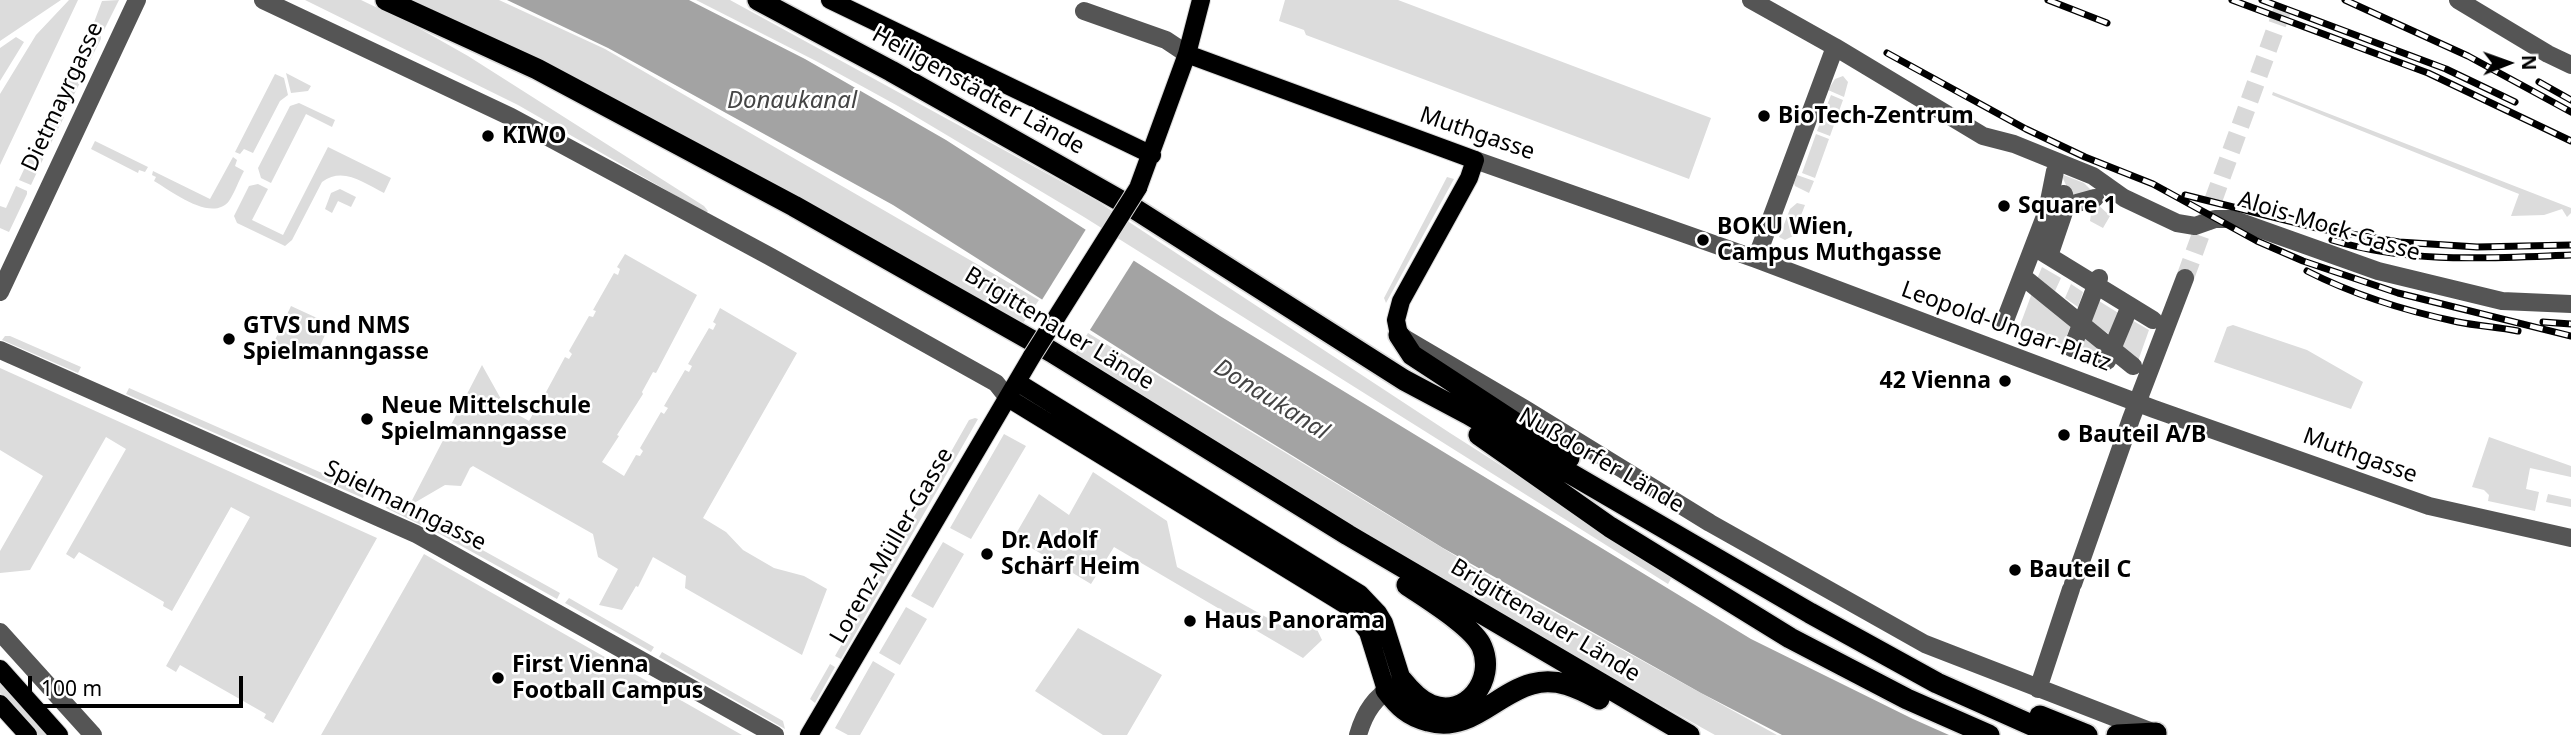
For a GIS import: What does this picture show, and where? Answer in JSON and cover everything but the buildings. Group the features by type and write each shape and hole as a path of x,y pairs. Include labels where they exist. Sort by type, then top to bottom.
{"highway":[{"name":"Brigittenauer Lände","path":"386,0 537,69 794,206 1052,352 1348,535 1689,735"},
{"name":"Heiligenstädter Lände","path":"758,0 891,71 1138,193"},
{"name":"Nußdorfer Lände","path":"1138,193 1404,380 1468,414 1630,511 1688,541 1787,600 1937,682 2053,735"},
{"path":"1399,335 1412,355 1637,501 1688,541"},
{"path":"1404,380 1609,527 1790,638 1907,699 1989,735"},
{"path":"1348,535 1360,554 1437,605 1482,645 1486,662 1484,681 1478,691 1463,704 1445,707 1429,704 1394,685"},
{"path":"1868,644 2087,735"},
{"path":"1394,685 1399,707 1415,718 1446,724 1472,718 1532,684 1552,681 1574,685 1622,712 1657,718"},
{"path":"2117,735 2157,734"}],"main road":[{"name":"Heiligenstädter Lände","path":"831,0 1152,155"},
{"name":"Lorenz-Müller-Gasse","path":"809,735 1032,356 1138,193 1187,54 1201,0"},
{"name":"Muthgasse","path":"1187,54 1475,160"},
{"path":"1399,335 1396,320 1401,301 1469,178 1475,160"},
{"path":"1017,382 1360,594 1384,623 1394,685"},
{"path":"1008,398 1349,607 1368,632 1394,685"},
{"path":"0,669 59,735"},
{"path":"0,704 28,735"}],"street":[{"name":"Dietmayrgasse","path":"0,292 136,0"},
{"path":"263,0 511,117 776,259 996,383 1008,398"},
{"name":"Alois-Mock-Gasse","path":"1751,0 1983,136 2014,144 2092,176 2124,198 2177,223 2195,226 2215,219 2232,219 2378,271 2502,301 2571,304"},
{"path":"2458,0 2571,65"},
{"name":"Muthgasse","path":"1084,10 1166,40 1187,54"},
{"path":"1756,259 1835,47"},
{"name":"Muthgasse","path":"1475,160 1857,297"},
{"path":"2057,183 2095,198"},
{"name":"Leopold-Ungar-Platz","path":"2041,251 2050,201 2057,183"},
{"name":"Leopold-Ungar-Platz","path":"2004,323 2022,276 2041,251 2057,183"},
{"path":"2041,251 2097,281 2153,320"},
{"name":"Leopold-Ungar-Platz","path":"2022,276 2081,323 2110,355 2133,366"},
{"path":"2038,689 2137,402 2185,278"},
{"name":"Leopold-Ungar-Platz","path":"2071,348 2097,281"},
{"name":"Leopold-Ungar-Platz","path":"1857,297 2137,402"},
{"name":"Leopold-Ungar-Platz","path":"2110,355 2130,306"},
{"name":"Nußdorfer Lände","path":"1399,335 1710,523 1925,644 2157,734"},
{"name":"Spielmanngasse","path":"0,349 416,534 775,735"},
{"path":"996,383 1017,382"},
{"name":"Muthgasse","path":"2137,402 2429,506 2571,538"},
{"path":"0,632 93,735"},
{"path":"1358,735 1374,699 1394,685"}],"shaded area":[{"path":"0,0 61,0 0,41"},
{"path":"69,0 78,0 0,165 0,94 36,35"},
{"path":"119,0 104,30 93,25 102,1"},
{"path":"305,0 361,0 415,26 468,56 708,211 706,213 518,105"},
{"path":"406,0 499,0 605,49 1039,300 1021,326"},
{"path":"696,0 730,0 1097,201 1450,433 1673,575 1668,584 1084,217 898,106"},
{"path":"1285,0 1398,0 1711,118 1689,179 1306,35 1304,30 1279,21"},
{"path":"90,31 101,36 101,39 86,68 75,63"},
{"path":"16,37 24,42 0,81 0,48"},
{"path":"72,69 83,77 67,108 56,103"},
{"path":"286,73 311,86 308,91 291,93"},
{"path":"275,74 284,78 288,95 280,101 253,153 244,149 240,154 235,152"},
{"path":"1843,76 1848,82 1844,97 1828,90 1835,79"},
{"path":"2273,92 2571,208 2571,213 2567,217 2562,209 2544,215 2511,216 2519,194 2272,95"},
{"path":"1831,95 1843,100 1830,136 1817,131"},
{"path":"299,103 335,120 332,127 306,114 271,183 261,178 258,168 290,106"},
{"path":"53,109 64,114 64,117 49,147 38,142"},
{"path":"1816,134 1829,139 1815,178 1802,173"},
{"path":"95,141 148,167 145,172 139,170 138,173 91,149"},
{"path":"328,147 391,178 384,193 353,178 330,177 322,182 292,240 285,246 237,223 234,216 249,186 258,184 268,189 252,220 283,235"},
{"path":"34,148 45,155 31,185 19,180"},
{"path":"233,157 237,160 235,166 244,171 229,201 222,207 202,207 181,198 154,181 156,177 152,175 153,171 210,199"},
{"path":"2061,174 2084,183 2091,190 2084,195 2070,194"},
{"path":"1797,175 1814,181 1809,193 1795,186"},
{"path":"1447,177 1454,179 1386,303 1384,298"},
{"path":"16,186 27,191 27,194 9,232 0,228 0,206 6,208"},
{"path":"340,189 356,197 351,207 338,201 332,213 325,209 331,193"},
{"path":"2093,200 2110,216 2103,228 2090,221"},
{"path":"1797,203 1805,205 1793,236 1785,240 1779,237 1790,209"},
{"path":"625,254 697,295 656,373 653,372 643,394 602,462 624,476 636,455 640,456 643,451 640,448 661,412 664,414 668,408 664,406 685,370 689,372 692,366 688,364 709,328 713,330 716,324 713,322 720,308 797,353 703,518 726,532 743,550 774,568 804,576 827,589 802,655 685,588 686,576 653,557 638,587 636,586 622,610 599,605 618,569 598,557 593,534 473,466 461,486 445,485 409,506 482,365 506,408 529,421 541,399 545,401 548,396 545,394 565,357 569,359 572,354 569,351 589,316 593,317 596,311 593,310 614,273 618,275 620,269 617,267"},
{"path":"2042,267 2061,278 2055,291 2037,279"},
{"path":"2071,284 2083,292 2078,307 2065,298"},
{"path":"2032,293 2071,325 2063,345 2019,328"},
{"path":"2099,301 2120,314 2112,336 2091,322"},
{"path":"291,306 330,324 313,361 274,342"},
{"path":"2130,319 2149,330 2138,361 2120,348"},
{"path":"2233,325 2307,350 2363,382 2351,409 2214,362 2227,327"},
{"path":"1088,333 1492,578 1777,735 1715,735 1611,677 1265,475 1073,357"},
{"path":"5,336 81,367 78,373 2,340"},
{"path":"2085,337 2105,353 2103,360 2080,351"},
{"path":"0,368 377,538 273,723 264,718 266,714 180,665 176,672 166,666 250,517 231,507 172,611 163,606 164,602 79,552 74,559 66,554 126,449 106,437 30,570 0,573 0,551 43,476 0,450"},
{"path":"129,388 365,492 363,498 126,394"},
{"path":"978,419 841,659 835,656 969,420"},
{"path":"1004,434 1026,446 971,539 950,528"},
{"path":"2489,437 2571,466 2571,477 2530,468 2526,489 2539,492 2535,511 2488,501 2489,495 2484,490 2472,487"},
{"path":"1093,472 1167,521 1177,567 1280,625 1313,621 1322,640 1303,658 1114,547 1091,584 1020,541 1010,544 1039,494 1069,515"},
{"path":"2548,494 2571,499 2571,507 2546,502"},
{"path":"389,502 424,519 421,525 386,508"},
{"path":"432,522 560,593 557,599 429,528"},
{"path":"943,542 964,554 933,608 911,596"},
{"name":"First Vienna Football Campus","path":"424,554 450,569 742,735 321,735"},
{"path":"569,598 654,647 651,652 565,603"},
{"path":"906,607 927,619 900,665 879,653"},
{"path":"1078,628 1162,675 1127,735 1103,735 1035,691"},
{"path":"662,652 783,721 785,729 659,657"},
{"path":"873,661 895,674 860,735 848,735 835,728"},
{"path":"830,664 835,667 815,703 810,699"},
{"path":"0,681 48,735 38,735 0,693"}],"water":[{"name":"Donaukanal","path":"507,0 689,0 805,59 946,140 1220,316 1751,639 1949,735 1782,735 1701,693 1443,548 1161,375 893,205 608,48"}],"pier":[{"path":"1088,226 1136,257 1088,333 1040,303"}],"tunnel":[{"path":"2185,278 2286,0"}],"railway":[{"path":"2048,0 2107,23"},
{"path":"2232,0 2428,73 2571,141"},
{"path":"2262,0 2446,69 2515,102"},
{"path":"2345,0 2468,56 2571,112"},
{"path":"1887,53 2026,129 2085,157 2153,184 2257,241 2303,261 2398,293 2571,336"},
{"path":"2539,82 2571,100"},
{"path":"2185,195 2321,229 2399,242 2477,247 2571,245"},
{"path":"2332,240 2391,253 2450,258 2571,255"},
{"path":"2307,271 2343,288 2419,313 2518,331"},
{"path":"2543,322 2571,324"}],"place":[{"name":"BioTech-Zentrum","path":"1764,116"},
{"name":"KIWO","path":"488,136"},
{"name":"Square 1","path":"2004,206"},
{"name":"BOKU Wien, Campus Muthgasse","path":"1703,240"},
{"name":"GTVS und NMS Spielmanngasse","path":"229,339"},
{"name":"42 Vienna","path":"2005,381"},
{"name":"Neue Mittelschule Spielmanngasse","path":"367,419"},
{"name":"Bauteil A/B","path":"2064,435"},
{"name":"Dr. Adolf Schärf Heim","path":"987,554"},
{"name":"Bauteil C","path":"2015,570"},
{"name":"Haus Panorama","path":"1190,621"},
{"name":"First Vienna Football Campus","path":"498,678"}]}
